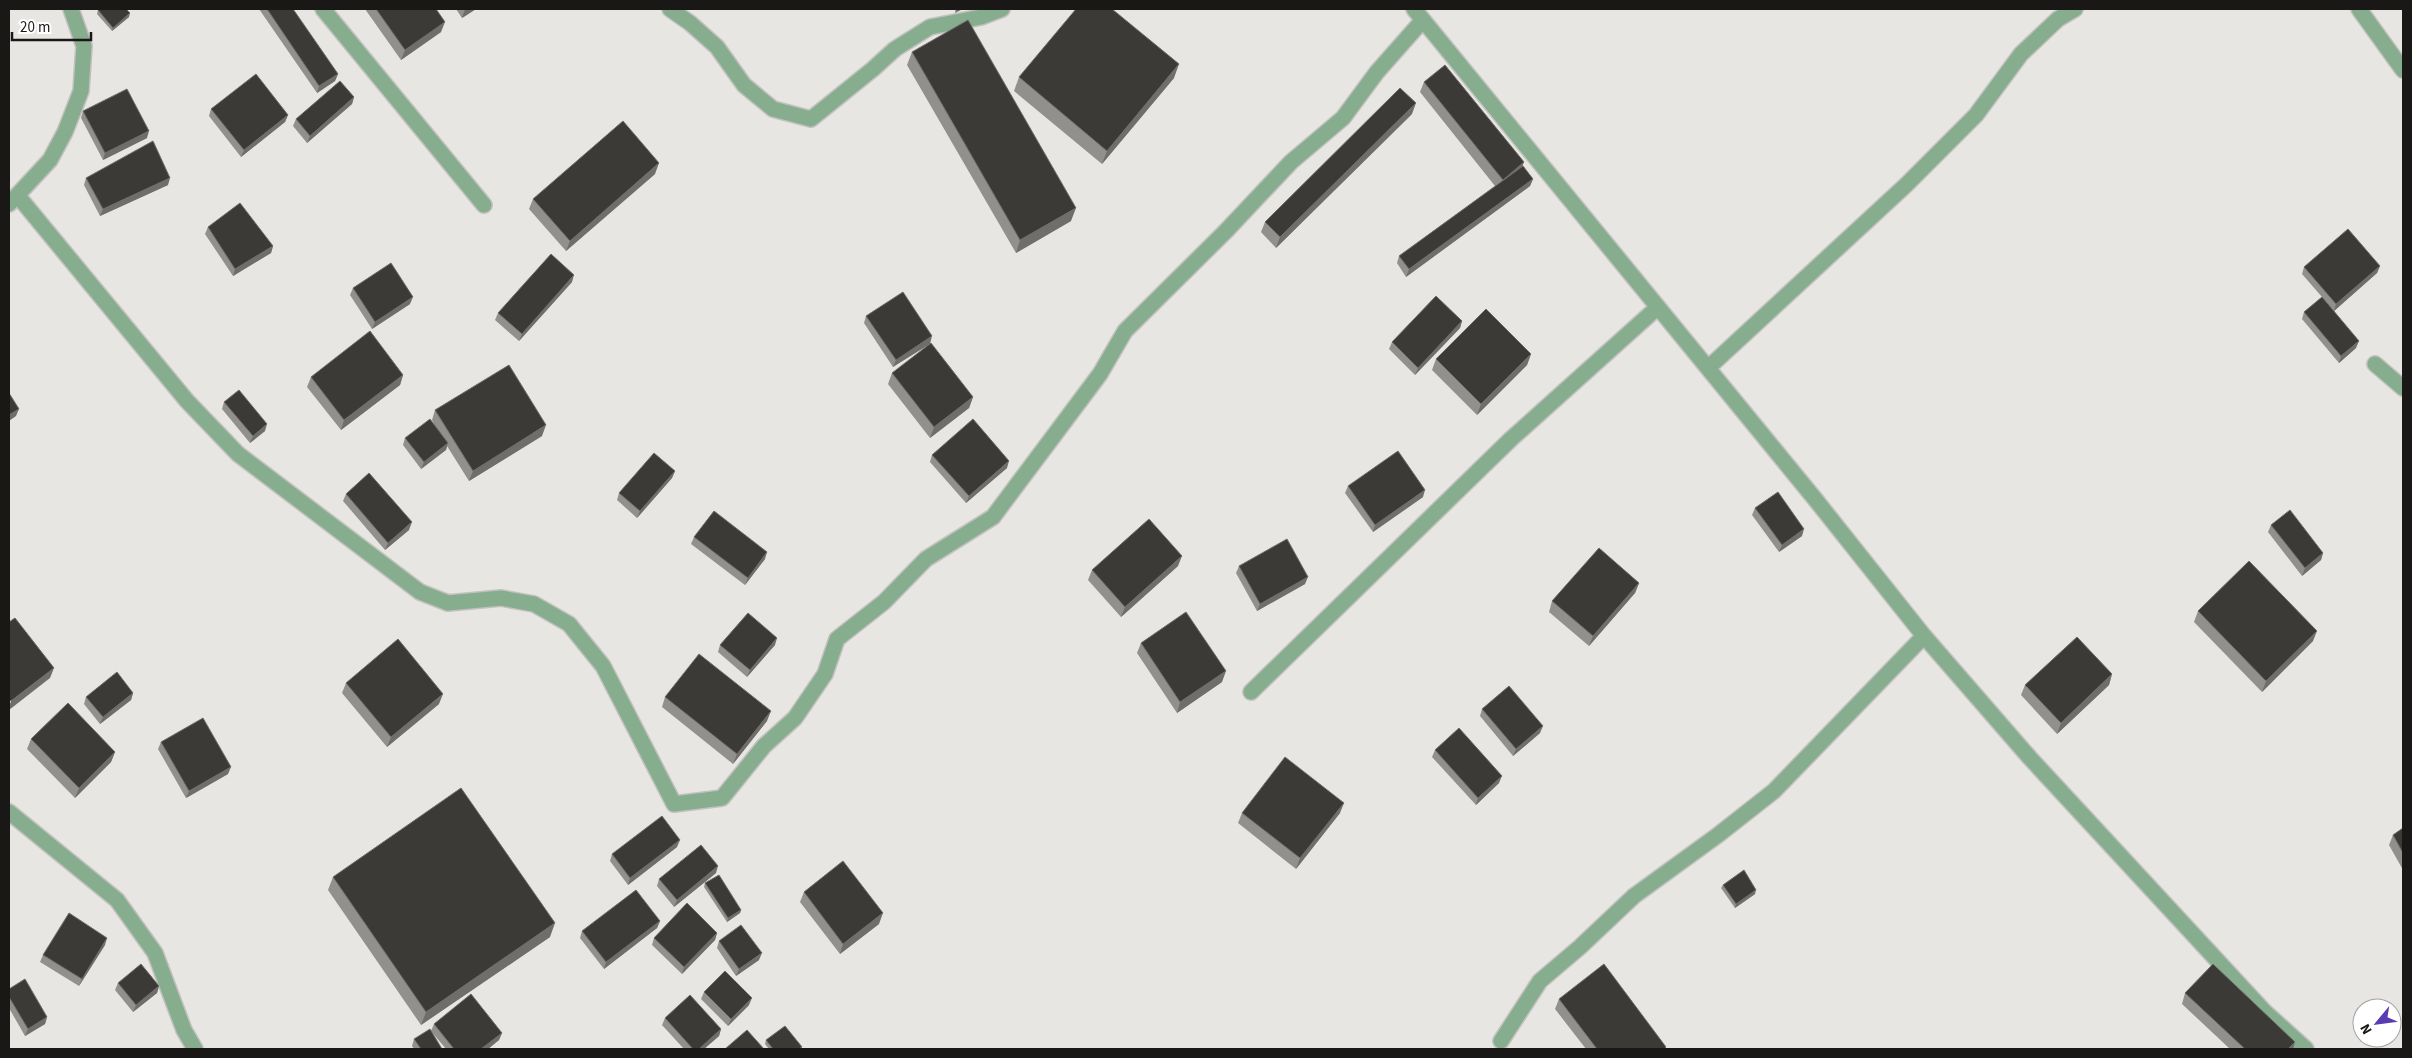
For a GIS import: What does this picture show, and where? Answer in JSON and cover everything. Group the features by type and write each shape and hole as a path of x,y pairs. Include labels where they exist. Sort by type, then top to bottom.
{"street":[{"path":"71,9 84,46 81,91 65,132 50,160 14,200 187,401 238,454 420,592 448,603 501,598 534,604 568,624 603,666 674,804 722,798 764,746 794,718 825,674 837,639 884,602 926,559 993,517 1100,374 1125,331 1226,231 1290,162 1343,118 1419,14 1924,636 2050,780 2265,1012 2306,1049"},
{"path":"323,9 484,205"},
{"path":"670,9 690,23 717,47 744,85 773,109 810,119 895,49 930,27 981,16 1002,9"},
{"path":"1708,368 1906,185 1976,115 2021,54 2058,19 2075,9"},
{"path":"2360,9 2403,70"},
{"path":"1251,692 1476,472 1658,307"},
{"path":"2375,364 2403,388"},
{"path":"1501,1041 1540,981 1580,947 1634,896 1718,836 1774,791 1924,636"},
{"path":"9,812 117,900 155,953 184,1030 196,1049"}],"building":[{"path":"99,9 126,9 130,13 113,28"},
{"path":"267,9 293,9 338,74 319,86"},
{"path":"376,9 436,9 445,22 405,50"},
{"path":"1076,9 1112,9 1179,64 1107,151 1019,77"},
{"path":"968,20 1076,208 1020,240 912,52"},
{"path":"1445,65 1524,162 1503,180 1424,82"},
{"path":"256,74 288,115 244,150 211,109"},
{"path":"340,81 354,97 310,136 296,119"},
{"path":"1400,88 1416,103 1280,237 1265,222"},
{"path":"127,89 149,131 105,153 83,111"},
{"path":"623,121 659,163 570,241 533,199"},
{"path":"153,141 170,178 103,209 86,178"},
{"path":"1523,166 1533,179 1409,269 1399,256"},
{"path":"240,203 273,246 235,269 208,227"},
{"path":"2348,229 2380,266 2336,304 2304,267"},
{"path":"551,254 574,275 522,334 498,313"},
{"path":"391,263 413,297 375,322 353,288"},
{"path":"903,292 932,336 896,360 866,316"},
{"path":"1436,296 1462,321 1418,368 1392,342"},
{"path":"2322,297 2359,341 2341,356 2304,312"},
{"path":"1486,309 1531,354 1481,404 1436,359"},
{"path":"370,331 403,375 344,420 311,377"},
{"path":"931,343 973,397 934,427 892,373"},
{"path":"509,365 546,425 473,471 435,410"},
{"path":"239,390 267,424 253,436 224,402"},
{"path":"9,393 19,409 9,415"},
{"path":"430,419 448,443 424,462 405,438"},
{"path":"973,419 1009,461 969,496 932,455"},
{"path":"1398,451 1425,490 1375,525 1348,486"},
{"path":"654,453 675,471 640,511 619,493"},
{"path":"369,473 412,522 388,543 346,494"},
{"path":"1778,492 1804,529 1782,545 1755,508"},
{"path":"2290,510 2323,553 2305,568 2271,525"},
{"path":"714,511 767,552 748,578 694,537"},
{"path":"1149,519 1182,556 1125,607 1092,570"},
{"path":"1287,539 1308,577 1260,604 1239,566"},
{"path":"1599,548 1639,583 1593,636 1552,601"},
{"path":"2249,561 2317,631 2266,681 2198,611"},
{"path":"1186,612 1226,671 1180,702 1141,643"},
{"path":"748,613 777,638 750,670 720,645"},
{"path":"15,618 54,668 11,701 9,699 9,622"},
{"path":"2077,637 2112,674 2061,723 2025,685"},
{"path":"398,639 443,694 391,737 346,683"},
{"path":"699,654 771,711 737,754 665,697"},
{"path":"117,672 133,693 103,717 86,697"},
{"path":"1509,686 1543,726 1516,749 1482,709"},
{"path":"68,703 115,752 79,788 31,739"},
{"path":"203,718 231,767 189,791 161,742"},
{"path":"1459,728 1502,776 1478,798 1435,750"},
{"path":"1285,757 1344,803 1300,858 1242,813"},
{"path":"461,788 555,923 426,1012 333,877"},
{"path":"662,816 680,840 630,878 612,854"},
{"path":"2403,828 2403,853 2393,835"},
{"path":"701,845 718,866 677,900 659,879"},
{"path":"843,861 883,913 843,944 804,892"},
{"path":"1744,870 1756,890 1736,904 1723,885"},
{"path":"719,875 741,910 728,918 705,883"},
{"path":"636,890 660,921 606,962 582,931"},
{"path":"687,903 717,933 684,967 654,938"},
{"path":"69,913 107,938 82,979 43,955"},
{"path":"741,925 762,953 739,969 719,941"},
{"path":"141,964 159,986 136,1005 118,983"},
{"path":"1604,964 1666,1047 1664,1049 1597,1049 1559,999"},
{"path":"2213,964 2295,1042 2288,1049 2245,1049 2185,993"},
{"path":"725,971 752,998 731,1019 704,992"},
{"path":"25,979 47,1017 28,1029 9,997 9,989"},
{"path":"471,994 502,1033 481,1049 454,1049 434,1024"},
{"path":"690,995 721,1029 699,1049 693,1049 665,1018"},
{"path":"785,1026 802,1047 799,1049 773,1049 766,1040"},
{"path":"430,1029 442,1049 421,1049 414,1039"},
{"path":"747,1030 764,1049 725,1049"}]}
